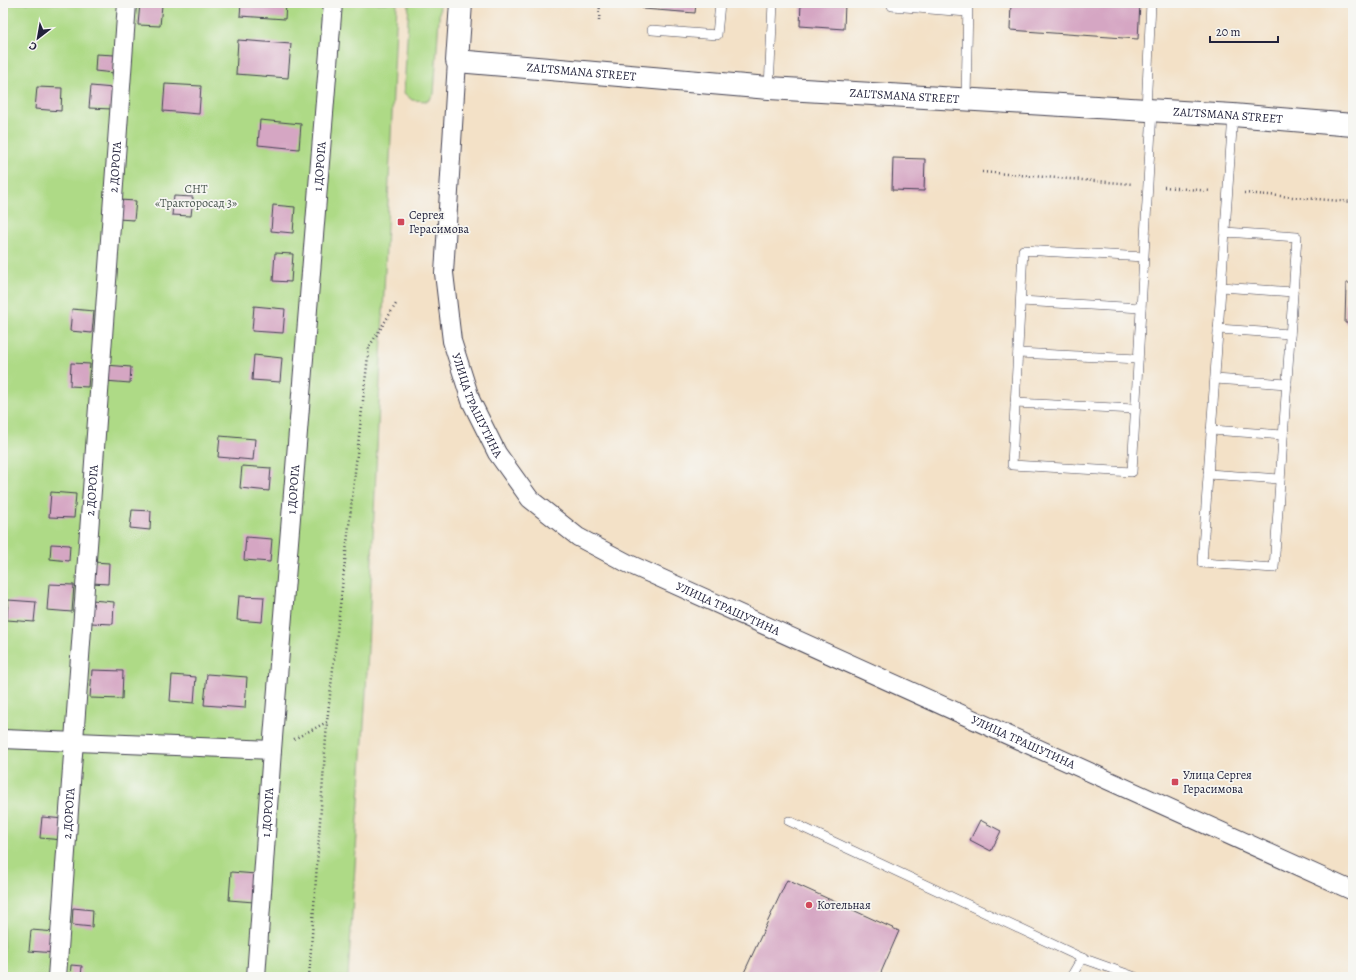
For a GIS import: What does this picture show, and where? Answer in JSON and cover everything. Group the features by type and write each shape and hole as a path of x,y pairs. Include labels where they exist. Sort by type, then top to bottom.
{"street":[{"name":"2 ДОРОГА","path":"57,977 127,3"},
{"name":"1 ДОРОГА","path":"256,977 272,750 333,3"},
{"path":"457,61 461,3"},
{"name":"ZAL'TSMANA STREET","path":"457,61 769,88 1233,115 1353,125"},
{"name":"УЛИЦА ТРАШУТИНА","path":"457,61 444,273 452,341 471,401 497,454 530,499 578,537 627,563 1353,888"},
{"path":"3,739 272,750"}],"lane":[{"path":"652,30 717,35 720,3"},
{"path":"769,88 773,3"},
{"path":"1144,257 1024,250 1012,465 1132,472 1136,409 1148,185 1151,3"},
{"path":"892,6 968,7 966,99"},
{"path":"1225,232 1297,236 1274,568 1202,563 1233,115"},
{"path":"1221,286 1293,292"},
{"path":"1021,301 1141,308"},
{"path":"1218,329 1290,334"},
{"path":"1018,352 1138,359"},
{"path":"1214,379 1287,384"},
{"path":"1015,403 1136,409"},
{"path":"1211,430 1283,435"},
{"path":"1208,474 1280,479"},
{"path":"789,821 1082,958 1135,977"},
{"path":"1071,977 1082,958"}],"path":[{"path":"599,21 600,3"},
{"path":"982,172 1353,202"},
{"path":"309,977 327,722 368,347 396,304"},
{"path":"272,750 327,722"}],"green space":[{"name":"СНТ «Тракторосад 3»","path":"3,3 397,3 366,692 348,977 3,977"},
{"path":"409,3 440,3 434,94 428,101 412,100 404,93"}],"building":[{"path":"140,3 162,5 160,26 138,25"},
{"path":"241,3 286,3 285,19 240,16"},
{"path":"638,3 696,3 695,13 643,9"},
{"path":"801,3 845,3 844,29 800,26"},
{"path":"1011,3 1140,3 1138,39 1010,30"},
{"path":"238,40 291,44 288,78 236,74"},
{"path":"96,54 115,55 114,73 95,71"},
{"path":"165,84 201,86 199,114 163,111"},
{"path":"91,86 113,88 112,109 89,108"},
{"path":"37,87 62,88 61,111 35,109"},
{"path":"260,120 301,124 299,149 258,145"},
{"path":"893,158 925,159 924,191 892,190"},
{"path":"174,196 193,197 191,216 172,215"},
{"path":"119,200 136,201 134,220 117,219"},
{"path":"273,205 295,207 293,233 271,231"},
{"path":"275,253 293,254 291,282 273,281"},
{"path":"1346,283 1353,283 1353,323 1345,323"},
{"path":"254,306 285,309 283,333 252,331"},
{"path":"72,309 94,311 92,333 70,331"},
{"path":"254,355 282,358 280,382 252,380"},
{"path":"71,363 90,364 88,387 70,386"},
{"path":"106,365 131,367 130,383 105,381"},
{"path":"220,436 255,439 253,460 218,457"},
{"path":"242,466 271,468 269,491 240,488"},
{"path":"51,492 76,494 74,518 49,517"},
{"path":"132,510 151,511 150,530 130,528"},
{"path":"246,537 272,539 270,562 244,560"},
{"path":"51,544 70,545 69,561 50,559"},
{"path":"94,562 109,563 108,584 92,583"},
{"path":"49,584 74,585 72,612 47,610"},
{"path":"239,596 264,597 262,622 237,620"},
{"path":"8,600 36,602 34,622 7,620"},
{"path":"92,600 114,602 113,624 91,623"},
{"path":"92,670 123,671 122,699 90,698"},
{"path":"207,674 247,677 245,708 204,705"},
{"path":"172,675 196,677 194,703 170,701"},
{"path":"42,817 64,819 63,840 40,838"},
{"path":"980,820 1001,831 991,851 970,840"},
{"path":"231,872 256,874 254,902 229,900"},
{"name":"Котельная","path":"787,880 899,931 879,977 742,977"},
{"path":"73,908 93,910 92,927 72,925"},
{"path":"31,930 56,932 55,953 29,951"},
{"path":"71,965 82,966 81,977 70,977"}],"place":[{"name":"Сергея Герасимова","path":"401,222"},
{"name":"Улица Сергея Герасимова","path":"1175,782"},
{"name":"Котельная","path":"809,905"}]}
